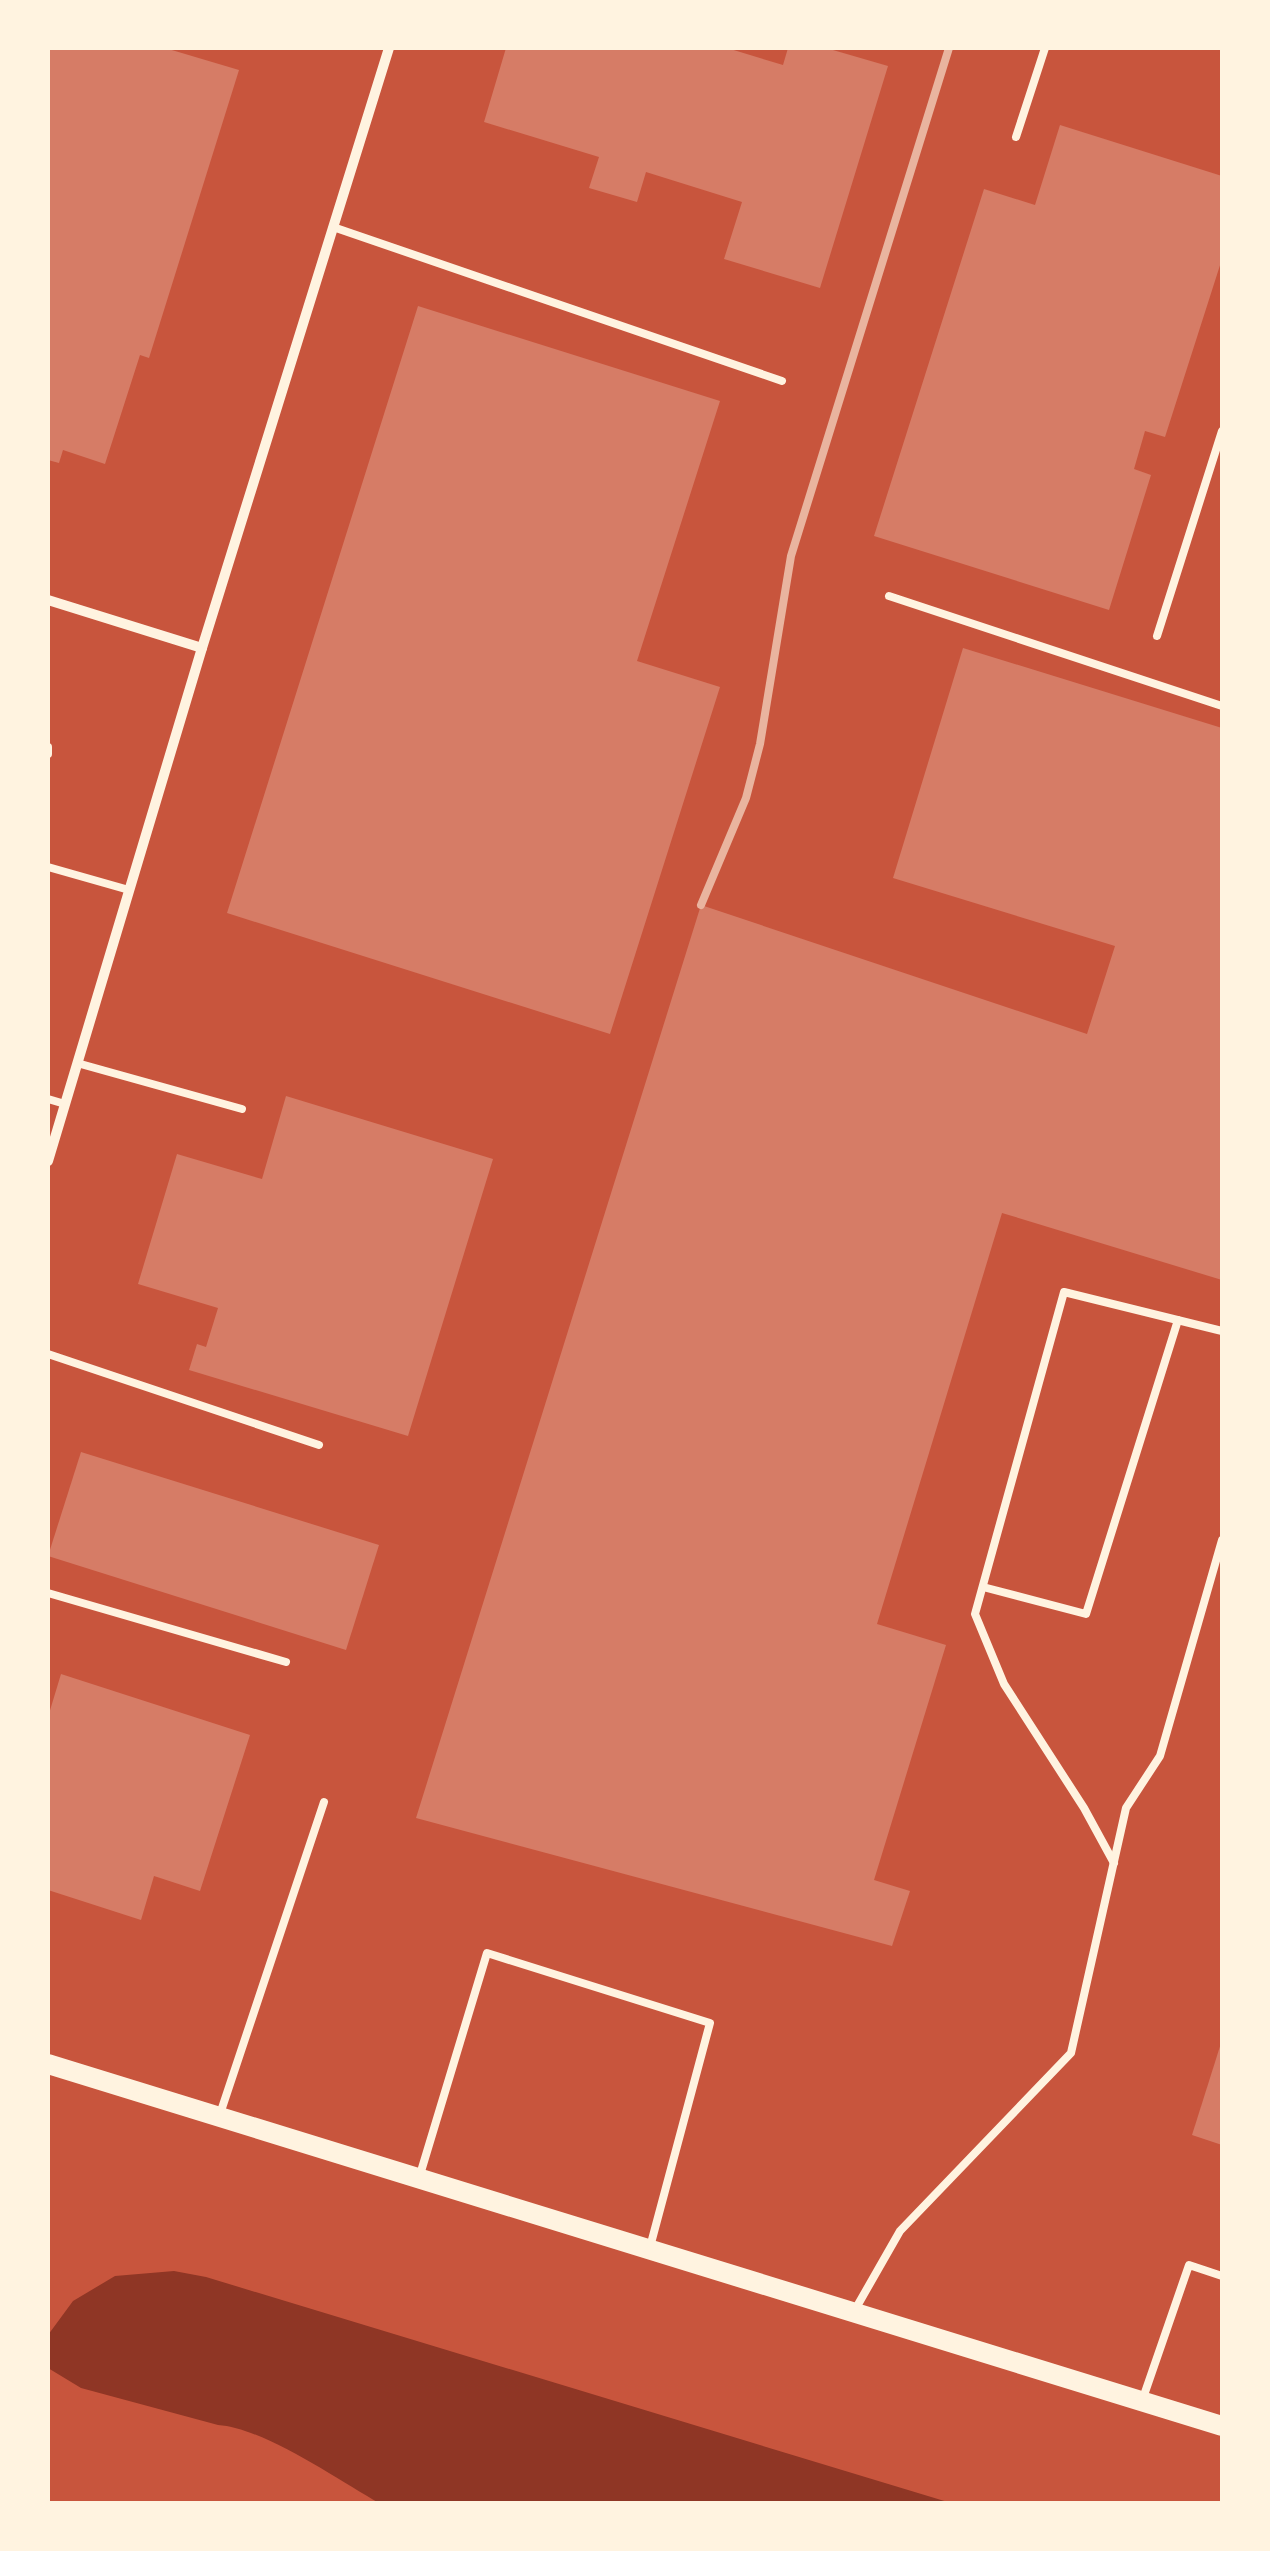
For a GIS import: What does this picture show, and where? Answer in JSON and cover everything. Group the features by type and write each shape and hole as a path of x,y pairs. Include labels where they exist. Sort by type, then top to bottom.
{"main road":[{"path":"48,2064 1222,2426"}],"street":[{"path":"48,1162 202,648 389,48"},
{"path":"48,600 202,648"}],"lane":[{"path":"1016,137 1045,48"},
{"path":"333,227 782,381"},
{"path":"1158,636 1222,432"},
{"path":"889,596 1222,706"},
{"path":"48,866 129,890"},
{"path":"77,1063 242,1109"},
{"path":"48,1099 65,1104"},
{"path":"1114,1862 1004,1684 975,1614 1064,1292 1222,1331"},
{"path":"982,1587 1086,1614 1178,1320"},
{"path":"48,1354 320,1444"},
{"path":"854,2312 900,2231 1071,2052 1126,1808 1160,1756 1222,1540"},
{"path":"48,1593 286,1662"},
{"path":"220,2117 324,1802"},
{"path":"419,2178 488,1953 710,2023 650,2250"},
{"path":"1142,2401 1189,2265 1222,2276"}],"shaded area":[{"path":"174,2271 206,2277 951,2503 379,2503 257,2435 81,2388 48,2368 48,2335 73,2301 115,2276"}],"building":[{"path":"48,48 165,48 239,70 149,358 140,355 105,464 63,450 59,463 48,460"},
{"path":"506,48 727,48 783,65 788,48 826,48 888,66 820,288 724,259 742,202 646,172 637,202 589,188 599,157 484,122"},
{"path":"1060,125 1222,176 1222,259 1165,437 1145,431 1134,469 1151,475 1109,610 874,536 984,189 1035,205"},
{"path":"418,306 720,401 637,661 720,687 610,1034 227,913"},
{"path":"963,648 1222,728 1222,1280 1002,1213 877,1624 946,1645 874,1880 910,1891 892,1946 416,1818 701,905 1087,1034 1115,946 893,878"},
{"path":"286,1096 493,1159 408,1436 189,1370 197,1344 206,1347 218,1308 138,1284 177,1154 262,1179"},
{"path":"81,1452 379,1545 346,1650 48,1556"},
{"path":"61,1674 250,1735 200,1891 154,1876 141,1920 48,1890 48,1717"},
{"path":"1222,2040 1222,2145 1192,2135"}],"railway":[{"path":"701,905 746,798 760,744 791,556 949,48"}]}
